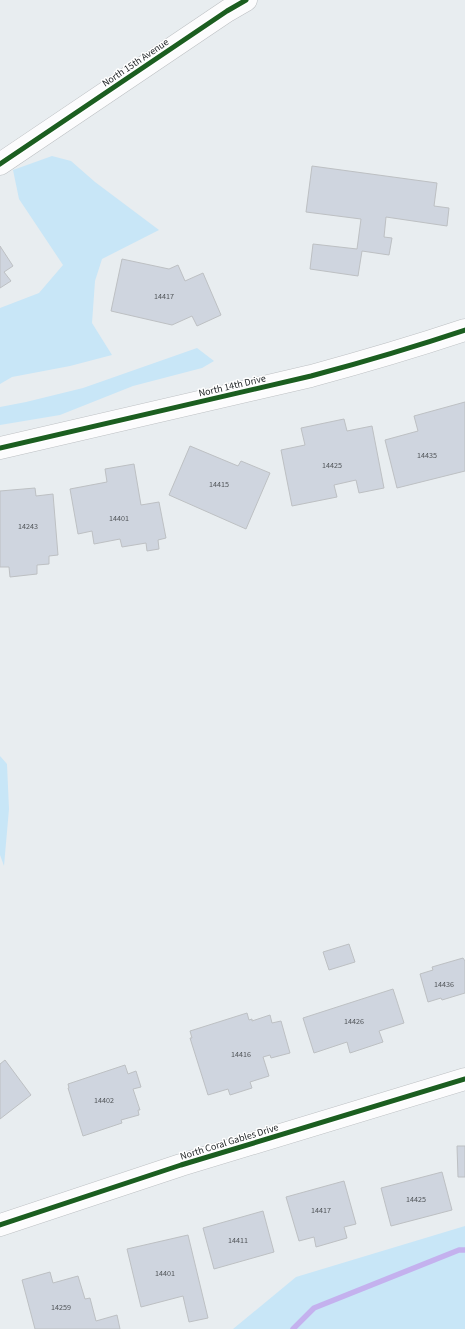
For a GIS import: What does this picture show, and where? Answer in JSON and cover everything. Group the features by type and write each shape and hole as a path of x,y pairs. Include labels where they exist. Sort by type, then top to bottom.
{"street":[{"name":"North 15th Avenue","path":"0,164 220,15 246,0"},
{"name":"North 14th Drive","path":"0,448 339,368 465,330"},
{"name":"North Coral Gables Drive","path":"0,1225 181,1165 465,1079"}],"shaded area":[{"path":"52,156 71,161 95,182 159,230 102,259 95,281 92,323 112,355 70,366 12,377 0,384 0,308 39,293 63,265 19,199 13,170"},
{"path":"197,348 214,361 202,368 133,386 60,415 0,425 0,407 83,388"},
{"path":"0,756 7,764 9,809 4,866 0,855"},
{"path":"465,1226 465,1329 233,1329 296,1277"}],"building":[{"path":"312,166 437,183 434,206 449,208 447,226 386,217 384,237 392,238 389,255 362,251 358,276 310,269 313,244 357,249 361,219 306,212"},
{"path":"0,246 13,266 4,272 11,281 0,288"},
{"path":"122,259 169,269 178,265 185,281 203,273 221,315 197,326 192,316 172,325 111,311"},
{"path":"465,402 465,471 397,488 385,440 418,431 414,416"},
{"path":"344,419 347,431 372,426 384,488 359,493 356,480 334,485 337,497 292,506 281,450 305,445 301,428"},
{"path":"190,446 238,466 241,461 270,473 246,529 169,495"},
{"path":"134,464 141,505 159,502 166,538 158,540 159,549 147,551 146,543 122,547 120,539 94,544 92,531 78,534 70,489 107,482 105,469"},
{"path":"35,488 36,496 53,494 58,555 49,556 49,564 37,565 37,574 10,577 9,567 0,567 0,491"},
{"path":"349,944 355,962 329,970 323,952"},
{"path":"463,958 465,961 465,993 442,1000 441,998 428,1002 420,974 433,970 432,967"},
{"path":"393,989 404,1023 379,1031 383,1042 350,1053 347,1042 314,1053 303,1018"},
{"path":"247,1013 249,1020 252,1019 252,1021 270,1015 272,1023 281,1021 290,1053 271,1058 270,1055 263,1057 269,1076 250,1082 252,1088 230,1095 228,1089 208,1095 190,1038 192,1038 190,1031"},
{"path":"5,1060 31,1095 0,1119 0,1064"},
{"path":"125,1065 128,1074 136,1071 141,1087 133,1089 140,1110 138,1110 139,1115 121,1120 122,1123 83,1136 68,1084"},
{"path":"457,1146 465,1146 465,1177 458,1177"},
{"path":"442,1172 452,1210 391,1226 381,1188"},
{"path":"344,1181 356,1224 344,1227 347,1238 316,1247 314,1237 299,1241 286,1197"},
{"path":"263,1211 274,1252 214,1269 203,1228"},
{"path":"188,1235 208,1318 189,1322 183,1296 141,1307 127,1249"},
{"path":"50,1272 53,1283 78,1276 85,1299 90,1298 96,1321 117,1315 120,1329 35,1329 22,1280"}],"waterway":[{"path":"293,1329 314,1308 459,1250 465,1250"}],"cycle path":[{"path":"0,164 227,11 246,0"},
{"path":"0,448 311,376 465,330"},
{"path":"0,1225 181,1165 465,1079"}]}
